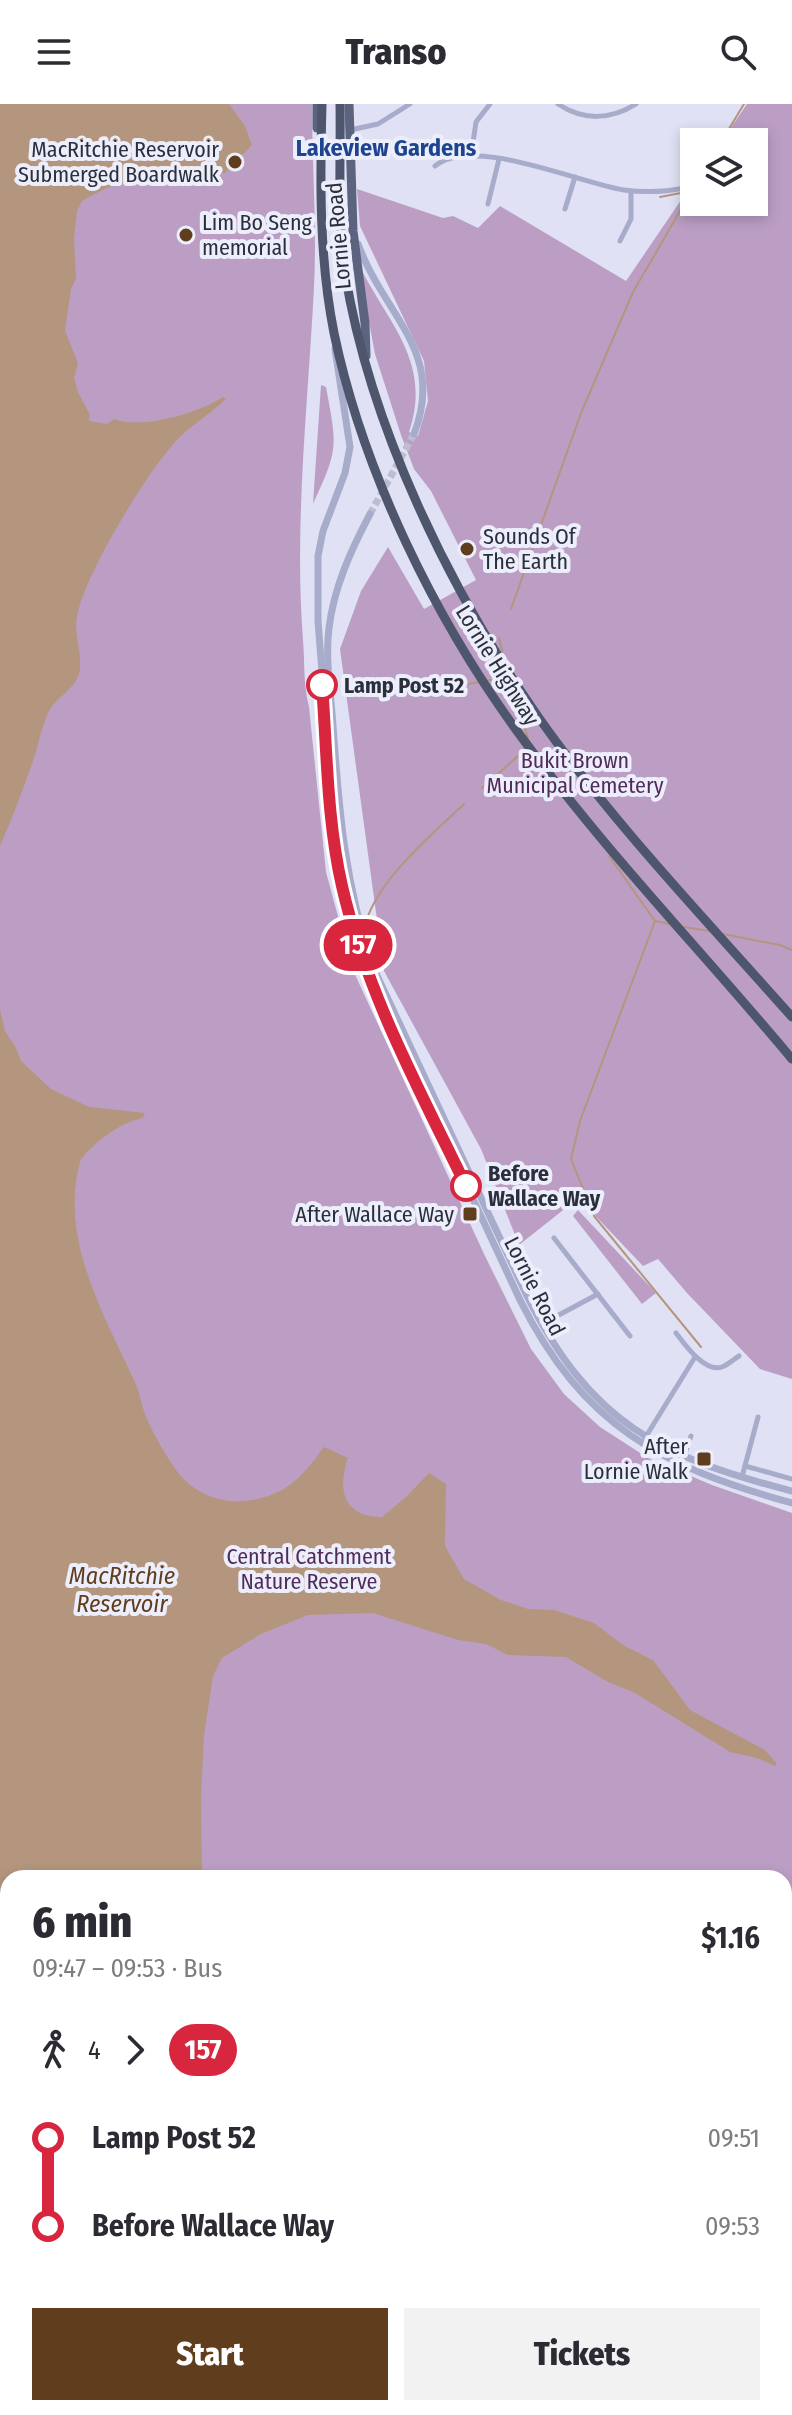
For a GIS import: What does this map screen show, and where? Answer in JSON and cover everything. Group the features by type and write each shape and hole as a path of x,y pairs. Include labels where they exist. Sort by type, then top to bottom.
{"highway":[{"name":"Lornie Road","path":"320,104 324,262"},
{"name":"Lornie Road","path":"340,104 341,226 345,272"},
{"name":"Lornie Highway","path":"324,262 334,330 356,417 388,502 429,586 487,687 555,782 792,1059"},
{"name":"Lornie Highway","path":"345,272 366,364 394,449 452,571 510,674 567,755 627,829 792,1017"}],"main road":[{"name":"Lornie Road","path":"349,104 353,231 365,323 366,364"}],"street":[{"path":"349,130 378,124 410,104"},
{"path":"471,156 476,122 490,104"},
{"path":"558,104 587,117 619,113 636,104"},
{"path":"435,166 456,155 471,156 499,159 631,191 653,194 680,189"},
{"path":"488,204 499,159"},
{"path":"565,209 575,177"},
{"path":"620,241 631,219 631,191"},
{"path":"353,231 372,277 406,332 421,364 424,401 414,434"},
{"name":"Lornie Road","path":"334,330 335,360 350,447 345,473 323,531 317,578 331,812 341,883 359,949 538,1327 565,1375 594,1406 644,1440 715,1480 792,1503"},
{"name":"Lornie Road","path":"370,514 353,546 337,590 329,628 342,845 373,967 411,1060"},
{"path":"554,1238 630,1336"},
{"path":"538,1327 598,1294"},
{"path":"676,1333 695,1357 719,1368 739,1356"},
{"path":"644,1440 695,1357"},
{"path":"742,1478 758,1417"},
{"path":"682,1461 691,1436"},
{"name":"Lornie Road","path":"682,1461 792,1491"},
{"path":"745,1466 792,1479"},
{"path":"715,1480 718,1470"},
{"path":"759,1482 768,1473"}],"green space":[{"name":"Central Catchment Nature Reserve","path":"0,104 312,104 315,264 301,508 301,596 305,682 326,872 352,968 531,1349 564,1394 600,1427 648,1458 792,1513 792,1870 0,1870"},
{"name":"Bukit Brown Municipal Cemetery","path":"747,104 792,104 792,1379 760,1369 658,1259 643,1266 586,1206 572,1203 519,1245 481,1149 384,971 340,649 361,591 388,547 424,609 476,580 431,491 414,469 375,354 358,263 411,363 415,407 409,432 418,436 428,401 424,361 360,226 357,189 443,218 453,216 478,228 500,206 626,281 680,202 680,216 768,216 768,128 731,128"},
{"path":"321,385 326,387 334,435 328,471 313,504"},
{"path":"578,1210 656,1293 642,1304 573,1216"}],"water":[{"path":"0,104 229,104 245,126 252,145 225,173 147,176 106,188 82,201 77,211 74,239 76,279 71,289 65,331 78,363 74,378 90,415 89,421 107,424 114,419 154,421 185,414 223,397 226,399 181,436 163,457 133,500 104,551 77,616 78,677 50,709 23,790 0,846"},
{"name":"MacRitchie Reservoir","path":"0,1009 5,1031 21,1061 51,1089 89,1107 145,1113 143,1118 109,1134 81,1159 75,1187 75,1216 79,1244 97,1299 135,1383 150,1425 184,1479 209,1496 223,1500 252,1500 288,1486 324,1447 348,1458 343,1480 346,1499 351,1507 369,1516 382,1517 429,1473 446,1484 445,1546 464,1579 501,1600 528,1609 554,1610 594,1623 623,1645 653,1660 690,1710 765,1750 777,1764 775,1766 730,1752 635,1693 608,1682 566,1657 508,1655 486,1644 458,1640 373,1613 308,1615 261,1634 222,1658 213,1676 204,1735 202,1870 0,1870"}],"waterway":[{"path":"729,128 744,104"},
{"path":"660,197 680,193"},
{"path":"511,609 581,413 633,292 680,211"},
{"path":"499,638 504,658"},
{"path":"485,681 507,677"},
{"path":"457,686 479,682"},
{"path":"511,683 528,738"},
{"path":"355,690 448,686"},
{"path":"482,788 526,749"},
{"path":"366,922 372,906 394,874 464,804"},
{"path":"609,856 655,921 670,924"},
{"path":"655,921 580,1121 571,1159 594,1216 701,1347"},
{"path":"684,927 709,931"},
{"path":"723,934 792,950"}],"tunnel":[{"path":"370,514 414,434"}],"bus line":[{"name":"157","path":"322,685 331,812 349,918 388,1022 466,1186"}],"place":[{"name":"MacRitchie Reservoir Submerged Boardwalk","path":"235,162"},
{"name":"Lim Bo Seng memorial","path":"186,235"},
{"name":"Sounds Of The Earth","path":"467,549"},
{"name":"Lamp Post 52","path":"322,685"},
{"name":"Before Wallace Way","path":"466,1186"},
{"name":"After Wallace Way","path":"470,1214"},
{"name":"After Lornie Walk","path":"704,1459"}],"district":[{"name":"Lakeview Gardens","path":"386,148"}]}
